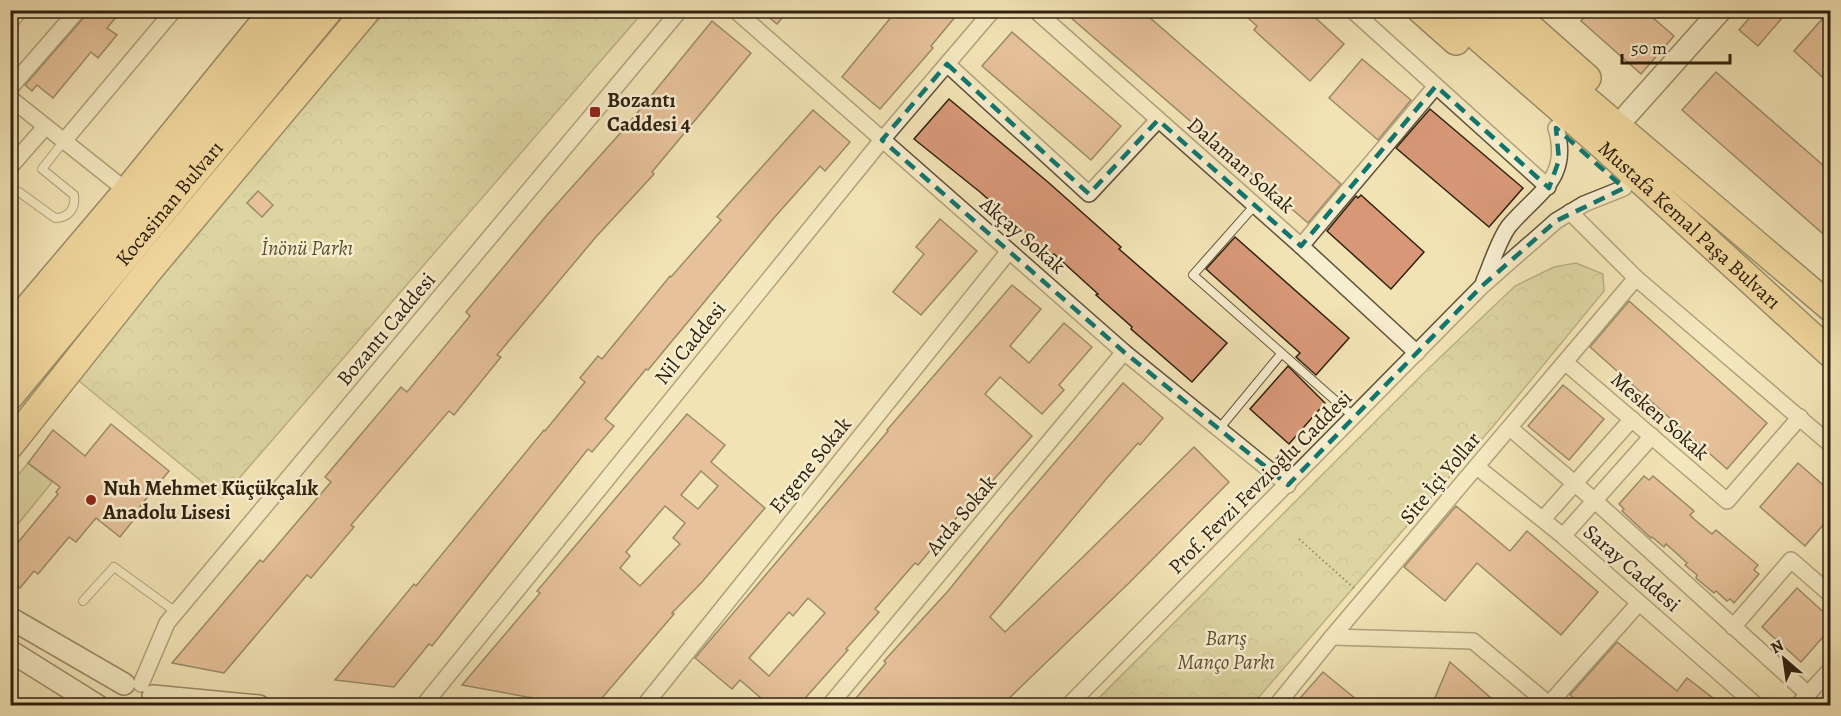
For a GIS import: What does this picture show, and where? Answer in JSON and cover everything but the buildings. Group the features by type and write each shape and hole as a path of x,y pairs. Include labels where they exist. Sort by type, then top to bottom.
{"highway":[{"path":"10,329 127,192 274,10"},
{"path":"210,89 288,10"},
{"name":"Kocasinan Bulvarı","path":"10,364 302,10"},
{"name":"Kocasinan Bulvarı","path":"10,396 329,10"},
{"path":"263,134 342,10"},
{"path":"10,445 142,279 367,10"},
{"path":"1421,10 1724,276 1764,292"},
{"path":"1447,10 1553,89"},
{"path":"1480,10 1553,89"},
{"path":"1510,10 1749,216 1780,265"},
{"name":"Mustafa Kemal Paşa Bulvarı","path":"1553,89 1780,265 1830,307"},
{"name":"Mustafa Kemal Paşa Bulvarı","path":"1553,89 1602,144 1830,353"}],"street":[{"path":"78,10 11,88 45,127 127,192"},
{"path":"64,141 174,10"},
{"name":"Bozantı Caddesi","path":"144,692 167,624 176,612 680,10"},
{"name":"Akçay Sokak","path":"735,10 1124,352 1288,484"},
{"name":"Nil Caddesi","path":"423,705 882,140 993,10"},
{"name":"Dalaman Sokak","path":"1035,10 1301,246 1417,353"},
{"path":"1352,10 1548,187"},
{"path":"1628,114 1721,10"},
{"path":"947,64 1089,194 1158,120"},
{"path":"1301,246 1436,86"},
{"path":"10,167 45,127"},
{"path":"1482,286 1508,228 1554,178 1560,149 1556,128"},
{"name":"Prof. Fevzi Fevzioğlu Caddesi","path":"1068,705 1482,286 1556,221 1597,197 1624,188"},
{"path":"1570,212 1636,278 1830,444"},
{"name":"Ergene Sokak","path":"644,705 1009,251"},
{"name":"Site İçi Yollar","path":"1276,705 1636,278"},
{"name":"Arda Sokak","path":"829,705 1124,352"},
{"name":"Mesken Sokak","path":"1566,363 1727,501 1800,417"},
{"path":"1543,519 1632,419"},
{"path":"1510,428 1595,501 1733,627 1803,700 1830,670"},
{"path":"1563,536 1652,436"},
{"name":"Saray Caddesi","path":"1476,467 1543,519 1757,705"},
{"path":"1733,627 1791,560 1830,594"},
{"path":"1332,637 1473,641 1550,705 1639,603"},
{"path":"10,618 144,692"},
{"path":"10,651 98,705"},
{"path":"109,705 113,693 144,692 259,705"}],"lane":[{"path":"10,28 25,10"},
{"path":"19,192 55,218 69,213 74,205 74,195 42,169 64,141"},
{"path":"1255,205 1193,275 1354,417"},
{"path":"1219,429 1281,354"},
{"path":"83,601 114,567 176,612"}],"path":[{"path":"1299,539 1365,598"}],"highlighted area":[{"path":"947,64 1089,194 1158,120 1301,246 1436,86 1549,188 1559,160 1556,128 1624,188 1556,221 1482,286 1288,485 1124,352 882,140"}],"green space":[{"name":"İnönü Parkı","path":"385,11 644,11 222,498 74,377 293,115"},
{"name":"Barış Manço Parkı","path":"1576,263 1603,274 1604,291 1495,424 1252,705 1096,705 1099,698 1430,367 1515,286 1554,267"},
{"path":"28,463 52,482 19,523 11,517 10,485"}],"place":[{"name":"Bozantı Caddesi 4","path":"595,112"},
{"name":"Nuh Mehmet Küçükçalık Anadolu Lisesi","path":"91,500"}]}
